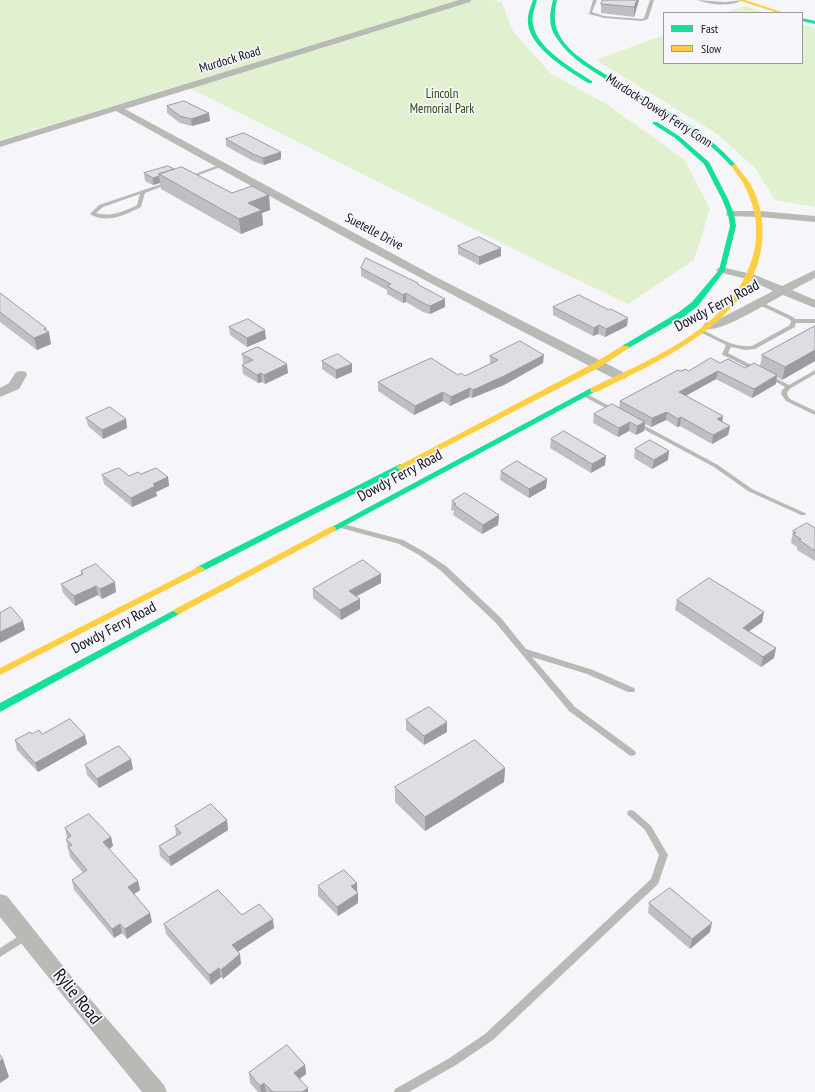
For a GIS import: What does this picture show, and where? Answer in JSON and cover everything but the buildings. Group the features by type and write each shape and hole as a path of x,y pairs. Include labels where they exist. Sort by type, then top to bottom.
{"main road":[{"name":"Murdock-Dowdy Ferry Conn","path":"555,0 552,5 551,19 558,37 564,46 592,69 694,132 724,155 740,173 756,199 762,221 761,245 760,254 751,277 737,295 705,328"},
{"path":"741,0 780,12"},
{"name":"Murdock-Dowdy Ferry Conn","path":"532,1 530,17 531,28 542,45 563,65 601,89"},
{"path":"803,19 815,23"},
{"path":"627,100 640,98"},
{"name":"Murdock-Dowdy Ferry Conn","path":"650,120 676,137 707,163 731,214 733,226 722,270"},
{"name":"Dowdy Ferry Road","path":"1,670 252,550 597,365 682,314 695,304 722,270"},
{"name":"Dowdy Ferry Road","path":"0,708 668,351 705,328"},
{"path":"252,550 269,563"}],"street":[{"name":"Murdock Road","path":"0,144 467,0"},
{"name":"Suetelle Drive","path":"117,108 221,166 620,376"},
{"path":"731,214 760,214 815,219"},
{"path":"722,270 751,277 815,304"},
{"name":"Dowdy Ferry Road","path":"705,328 727,320 815,273"},
{"path":"0,393 14,386 21,375"},
{"name":"Rylie Road","path":"0,902 156,1092"}],"lane":[{"path":"595,0 590,13 604,17 642,20 646,19 652,0"},
{"path":"699,0 725,4 741,0"},
{"path":"186,178 221,166"},
{"path":"143,192 139,206 122,215 103,218 92,214 101,206 143,192 172,183"},
{"path":"759,302 785,314 794,321 815,321"},
{"path":"705,328 729,345 738,348 753,348 793,326 794,321"},
{"path":"729,345 724,354 789,387"},
{"path":"815,372 789,387 785,390 784,394 788,400 815,414"},
{"path":"585,395 621,414"},
{"path":"628,418 716,466 750,490 803,514"},
{"path":"340,525 401,542 422,553 443,568 498,620 572,709 632,753"},
{"path":"523,651 590,672 631,690"},
{"path":"399,1092 452,1062 489,1036 655,881 664,855 648,828 631,813"},
{"path":"0,953 27,935"}],"green space":[{"name":"Lincoln Memorial Park","path":"0,0 494,0 502,3 513,31 550,73 608,105 684,159 710,209 694,260 628,304 183,85 0,140"},
{"path":"745,6 764,12 728,12"},
{"path":"803,24 815,28 815,207 775,200 755,168 717,134 596,60 663,35 663,64 803,64"}],"traffic: fast":[{"path":"535,0 530,21 531,28 535,36 556,59 590,82"},
{"path":"555,0 551,14 553,27 569,51 594,70 696,132 720,151 734,166"},
{"path":"803,19 815,23"},
{"path":"625,348 682,314 695,304 722,270 733,226 731,214 725,199 707,163 677,137 655,123"},
{"path":"332,529 594,390"},
{"path":"200,569 400,467"},
{"path":"0,708 178,611"}],"traffic: slow":[{"path":"740,0 780,12"},
{"path":"594,390 679,346 705,328 724,311 739,293 751,273 758,252 760,231 757,209 749,187 734,166"},
{"path":"400,467 597,365 625,348"},
{"path":"178,611 332,529"},
{"path":"0,672 200,569"}]}
